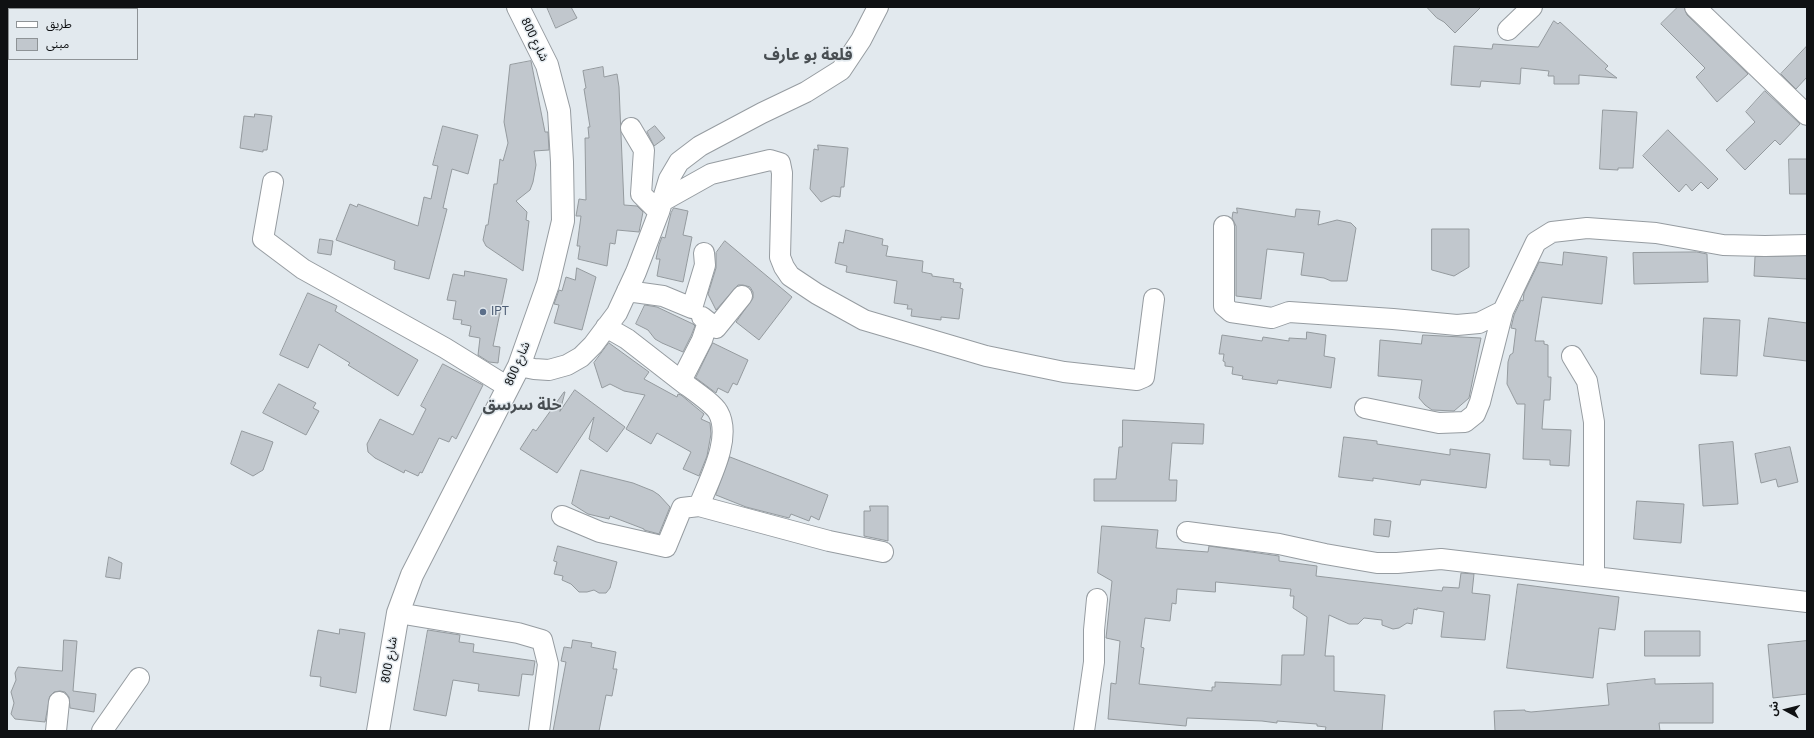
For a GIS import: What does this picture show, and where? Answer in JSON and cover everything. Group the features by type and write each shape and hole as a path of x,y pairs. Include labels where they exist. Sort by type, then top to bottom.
{"main road":[{"name":"شارع 800","path":"378,731 398,613 412,575 518,366 548,284 563,221 559,110 547,65 518,7"}],"street":[{"path":"518,366 549,370 567,365 581,357 617,313 636,272 669,179 679,162 700,146 762,113 806,92 841,70 861,40 878,7"},
{"path":"1508,30 1532,7"},
{"path":"1695,7 1807,115"},
{"path":"631,128 644,150 641,194 660,207"},
{"path":"660,207 711,174 770,160 780,163 782,173 780,257 790,276 817,294 864,320 986,356 1064,372 1137,380 1144,377 1154,299"},
{"path":"273,182 263,239 303,269 445,348 508,387"},
{"path":"1224,226 1224,306 1231,312 1272,318 1289,312 1457,325 1479,323 1503,311"},
{"path":"1365,408 1439,423 1465,422 1475,414 1480,402 1503,311 1536,242 1552,232 1587,228 1656,233 1723,245 1807,245"},
{"path":"692,308 705,265 704,253"},
{"path":"627,291 663,296 692,308 716,328 742,296"},
{"path":"681,381 702,340 708,322"},
{"path":"606,327 627,339 718,412 724,432 722,446 699,506"},
{"path":"1572,356 1587,381 1594,422 1594,577"},
{"path":"562,516 600,532 666,547 682,508 699,506 829,541 883,552"},
{"path":"1187,532 1279,544 1377,563 1397,563 1441,559 1807,602"},
{"path":"1084,731 1094,662 1094,630 1097,599"},
{"path":"398,613 518,633 542,640 548,664 539,731"},
{"path":"102,731 139,678"},
{"path":"56,731 59,702"}],"building":[{"path":"547,7 571,7 577,18 556,28"},
{"path":"1427,7 1481,7 1455,33 1444,22 1437,18"},
{"path":"1678,7 1684,7 1687,15 1748,74 1717,102 1696,77 1705,68 1661,24"},
{"path":"1554,21 1558,24 1560,22 1608,66 1605,69 1617,78 1579,75 1579,84 1554,84 1554,76 1548,76 1549,71 1521,68 1520,84 1481,81 1480,87 1451,85 1454,46 1492,49 1493,44 1538,47"},
{"path":"1807,46 1807,77 1796,89 1781,74"},
{"path":"531,61 545,132 548,132 549,150 534,151 536,165 533,182 530,190 516,201 527,212 526,220 529,221 523,271 486,246 483,240 486,225 488,225 494,184 497,184 500,159 503,161 508,143 504,122 510,65"},
{"path":"603,67 604,77 617,74 619,87 624,205 637,206 643,212 639,232 617,230 615,244 610,243 607,266 578,259 580,246 577,246 581,216 576,216 579,199 586,200 585,138 589,138 588,127 590,127 584,89 586,88 583,71"},
{"path":"1765,91 1800,124 1780,145 1775,140 1745,170 1726,150 1755,122 1746,112"},
{"path":"1603,110 1637,112 1633,168 1618,168 1618,170 1600,169"},
{"path":"255,114 272,116 267,150 263,150 263,152 240,148 244,116 254,117"},
{"path":"443,126 478,135 468,174 452,169 443,208 447,209 429,279 394,269 395,261 336,240 350,204 357,207 358,204 418,226 424,197 431,199 438,166 433,165"},
{"path":"655,126 665,138 654,146 647,132"},
{"path":"1668,130 1718,179 1708,189 1701,182 1692,191 1686,184 1679,192 1643,156"},
{"path":"818,145 848,148 844,187 841,187 840,197 833,196 821,202 810,189 814,149 818,150"},
{"path":"1789,159 1807,159 1807,194 1790,194"},
{"path":"674,208 688,211 683,235 692,237 683,282 657,276 660,259 656,259 659,245 662,237 665,238 671,213"},
{"path":"1237,208 1295,217 1296,209 1320,211 1318,225 1337,220 1351,223 1356,228 1347,281 1331,281 1324,278 1301,275 1304,253 1267,249 1261,299 1236,296 1236,226 1232,218 1233,212 1237,213"},
{"path":"1432,229 1469,229 1469,267 1454,276 1432,270"},
{"path":"846,230 883,239 882,245 888,246 886,256 923,261 922,272 932,274 932,276 954,279 953,282 961,283 960,288 963,289 959,319 941,317 941,320 911,316 912,309 907,309 908,305 894,303 897,281 846,272 847,266 835,263 839,242 843,243"},
{"path":"320,239 333,241 331,255 318,253"},
{"path":"725,241 792,297 759,340 736,322 753,298 753,292 750,287 738,285 716,310 708,294 716,268 716,253"},
{"path":"1564,252 1607,257 1602,304 1542,297 1535,341 1544,341 1544,344 1548,345 1548,377 1551,377 1550,400 1544,400 1542,429 1571,430 1569,466 1550,465 1550,460 1523,459 1525,404 1517,404 1507,384 1508,362 1510,355 1513,353 1516,329 1511,328 1514,315 1521,300 1523,301 1524,293 1539,262 1562,265"},
{"path":"1697,252 1707,254 1708,282 1634,284 1633,253"},
{"path":"1807,256 1807,279 1754,276 1755,257"},
{"path":"577,268 596,277 582,330 554,323 559,305 554,304 559,290 562,291 566,277 575,280"},
{"path":"465,271 507,279 493,346 500,347 498,363 489,362 478,355 480,338 469,336 471,326 461,324 462,320 453,319 456,301 447,300 453,274 464,276"},
{"path":"308,293 337,306 335,311 418,360 398,396 348,365 350,363 319,344 308,368 280,355"},
{"path":"645,305 657,307 695,326 683,352 655,339 648,330 636,324"},
{"path":"1704,318 1740,320 1737,376 1701,374"},
{"path":"1769,318 1807,323 1807,361 1764,356"},
{"path":"1307,332 1326,335 1324,356 1335,358 1331,388 1278,380 1277,384 1242,379 1243,376 1232,374 1233,367 1225,366 1225,362 1223,361 1224,354 1219,354 1222,335 1262,341 1263,337 1289,341 1289,338 1306,339"},
{"path":"1423,335 1481,338 1469,398 1454,411 1432,410 1425,405 1419,398 1422,380 1378,376 1380,340 1421,344"},
{"path":"609,343 649,372 644,379 677,397 678,394 681,395 704,414 701,419 710,423 711,434 707,456 699,476 683,469 691,452 657,433 651,444 626,429 645,395 624,391 610,384 602,388 594,363"},
{"path":"713,343 748,360 737,385 733,383 728,393 718,388 716,393 696,378"},
{"path":"443,364 483,385 456,439 452,436 449,442 439,438 422,473 420,472 418,476 405,470 404,473 375,458 368,452 367,444 380,419 413,435 426,409 421,406"},
{"path":"279,384 316,403 313,408 319,411 306,435 263,413"},
{"path":"575,390 625,427 607,452 589,439 594,417 557,473 520,449 533,429 536,431 564,392 560,411"},
{"path":"1123,420 1204,424 1203,444 1172,443 1169,480 1177,480 1176,501 1094,501 1094,479 1116,479 1119,447 1122,447"},
{"path":"242,431 273,442 263,470 253,476 231,464"},
{"path":"1344,437 1377,441 1377,444 1450,455 1450,449 1490,454 1486,488 1425,480 1421,480 1420,485 1373,478 1373,481 1339,477"},
{"path":"1733,442 1738,504 1703,506 1699,445"},
{"path":"1790,447 1798,482 1778,487 1776,479 1761,483 1755,454"},
{"path":"730,457 828,495 819,520 811,516 809,521 791,514 789,518 746,507 716,495"},
{"path":"581,470 633,483 659,495 670,507 659,534 644,530 610,516 609,519 588,514 572,504"},
{"path":"1637,501 1684,504 1681,543 1634,539"},
{"path":"870,506 888,506 888,541 864,536 864,511 870,511"},
{"path":"1375,519 1391,521 1389,537 1374,535"},
{"path":"1102,526 1158,530 1156,548 1208,552 1209,546 1279,556 1279,561 1317,566 1316,576 1442,591 1443,587 1459,588 1461,573 1474,574 1472,593 1490,595 1485,640 1441,637 1444,612 1417,608 1417,610 1414,609 1412,624 1407,623 1399,628 1393,629 1382,625 1382,620 1364,618 1358,624 1349,624 1329,615 1325,656 1334,656 1334,691 1385,695 1382,731 1325,731 1326,727 1317,726 1317,724 1277,721 1277,723 1187,718 1186,726 1108,719 1111,683 1116,684 1120,641 1106,638 1112,581 1098,573","holes":["1216,582 1291,589 1290,596 1294,596 1293,608 1307,617 1304,655 1282,655 1281,685 1215,682 1215,687 1212,687 1212,691 1139,684 1144,648 1141,647 1145,618 1170,621 1172,603 1176,604 1177,589 1215,592"]},
{"path":"558,546 617,562 610,588 606,593 599,593 594,590 579,592 571,584 562,580 563,576 554,574 557,562 554,561"},
{"path":"109,557 122,563 120,579 106,577"},
{"path":"1518,584 1619,597 1615,630 1599,628 1593,678 1507,668"},
{"path":"340,629 365,633 356,693 320,686 321,677 310,676 318,630 339,634"},
{"path":"428,630 460,635 459,642 474,644 473,652 535,661 533,675 522,674 519,696 478,691 479,684 453,680 446,716 414,710"},
{"path":"1645,631 1700,631 1700,656 1645,656"},
{"path":"64,640 77,641 73,691 96,694 94,712 70,708 69,697 65,692 60,691 54,692 50,696 45,722 15,719 11,714 14,703 11,692 16,680 15,673 18,667 62,671"},
{"path":"573,640 592,643 591,647 616,652 613,669 617,669 612,696 606,695 599,731 553,731 566,662 561,661 564,647 571,648"},
{"path":"1807,641 1807,694 1773,698 1768,645"},
{"path":"1655,679 1655,684 1713,683 1713,723 1659,723 1660,731 1495,731 1494,711 1525,710 1531,712 1609,705 1607,684"}],"place":[{"name":"IPT","path":"483,312"}],"district":[{"name":"قلعة بو عارف","path":"808,56"},
{"name":"خلة سرسق","path":"522,406"}]}
